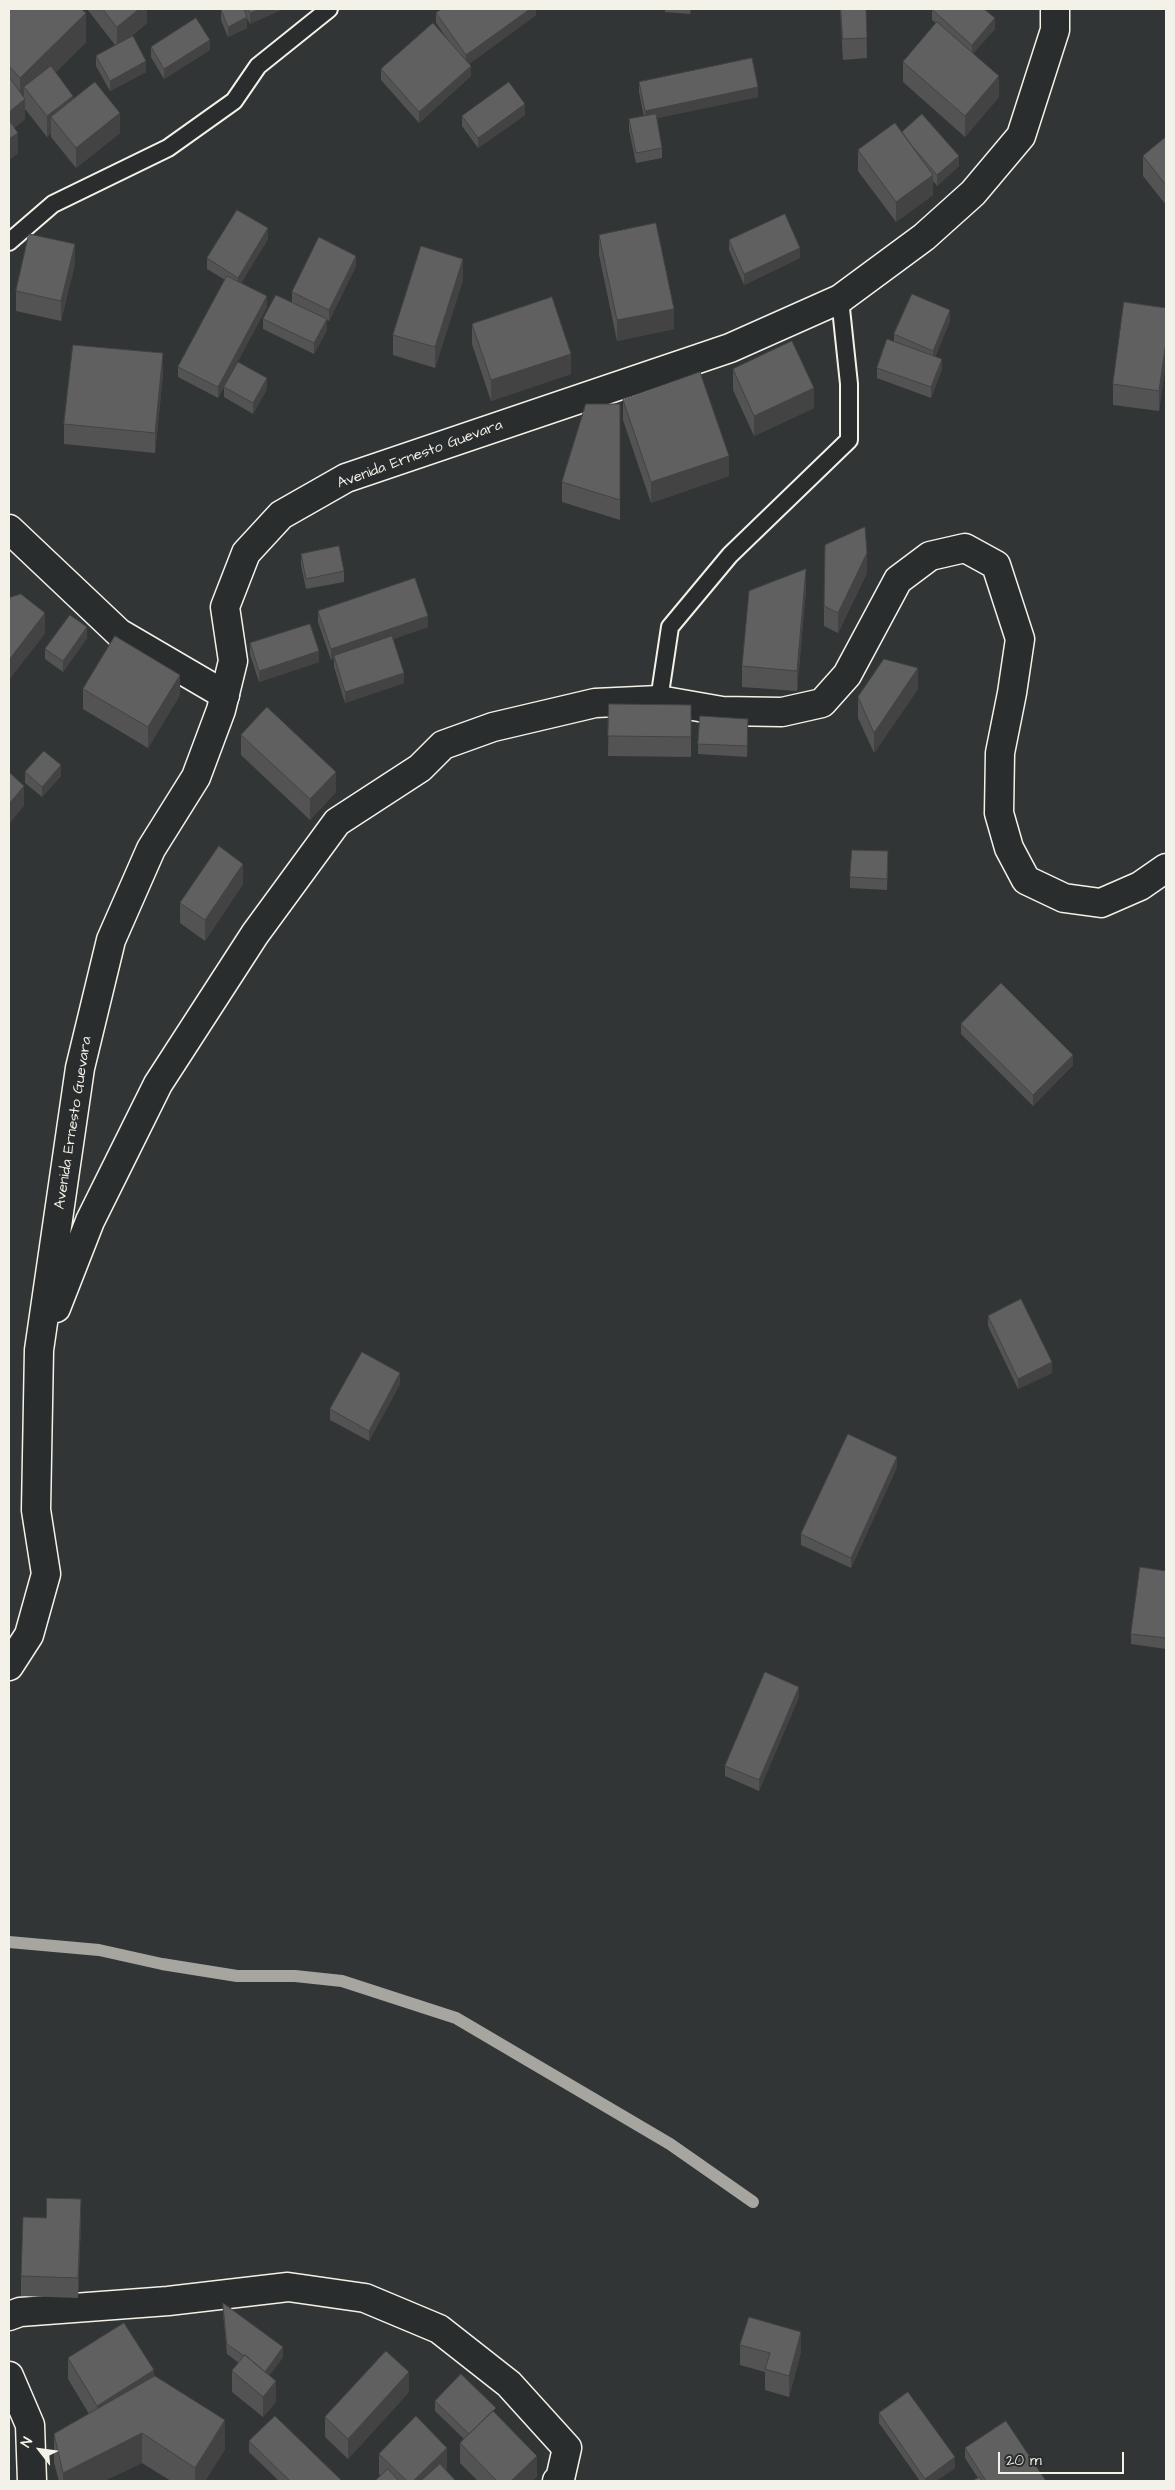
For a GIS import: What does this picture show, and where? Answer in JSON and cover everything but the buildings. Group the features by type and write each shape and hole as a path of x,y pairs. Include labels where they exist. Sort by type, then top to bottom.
{"street":[{"name":"Avenida Ernesto Guevara","path":"9,1666 29,1635 46,1574 36,1510 39,1350 80,1068 111,940 151,849 196,777 225,695 233,661 225,607 246,553 281,515 346,478 730,348 840,299 924,237 973,192 1021,136 1055,30 1055,9"},
{"path":"9,529 119,633 225,695"},
{"path":"39,1350 90,1221 158,1084 255,934 337,822 420,768 443,745 493,727 595,703 659,700 722,711 782,712 822,703 848,675 898,580 930,556 965,548 996,565 1020,639 1000,753 999,814 1009,848 1026,880 1064,898 1100,903 1140,886 1166,868"},
{"path":"9,2316 20,2312 168,2301 288,2287 365,2298 439,2329 509,2384 566,2448 560,2479 557,2481"},
{"path":"9,2376 30,2425 32,2481"}],"lane":[{"path":"9,242 53,204 168,148 234,100 258,66 329,9"},
{"path":"659,700 670,627 730,555 850,440 849,384 840,299"}],"waterway":[{"path":"9,1942 99,1950 162,1964 237,1976 295,1976 342,1981 456,2018 670,2144 753,2202"}]}
